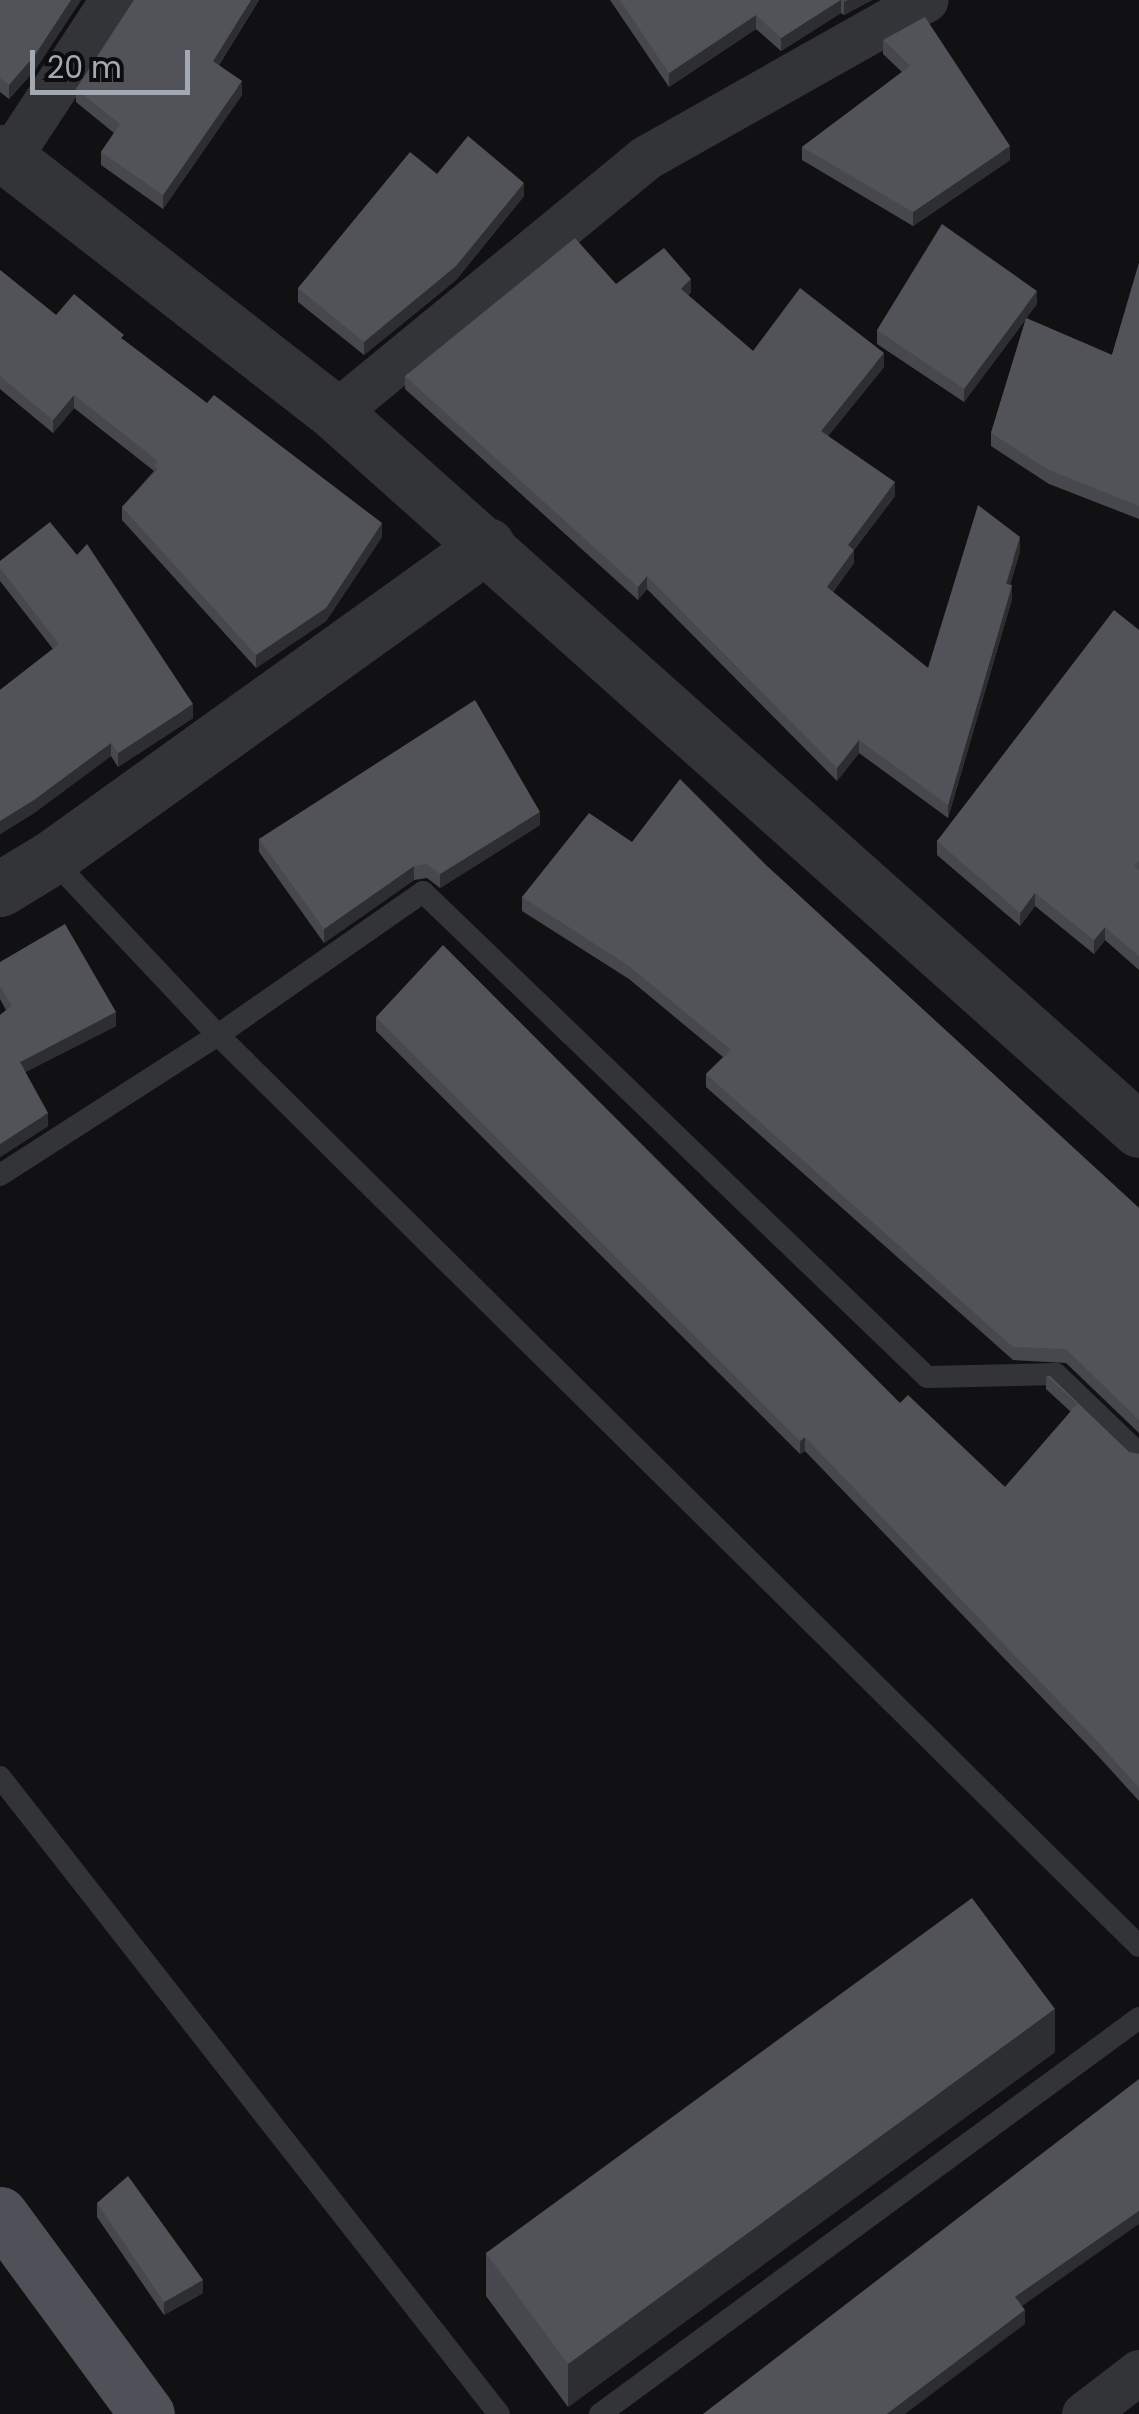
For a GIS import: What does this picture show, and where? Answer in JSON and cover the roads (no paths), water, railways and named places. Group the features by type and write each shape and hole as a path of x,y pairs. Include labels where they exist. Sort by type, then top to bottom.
{"main road":[{"path":"0,2214 147,2414"}],"street":[{"path":"112,0 4,156 335,413 487,544 1139,1130"},
{"path":"335,413 645,158 925,0"},
{"path":"0,889 51,858 487,544"},
{"path":"1084,2414 1139,2372"}],"lane":[{"path":"51,858 218,1035 1139,1946"},
{"path":"0,1176 218,1035 423,892 927,1377 1056,1374 1139,1454"},
{"path":"0,1776 499,2414"},
{"path":"600,2414 1139,2018"}]}
